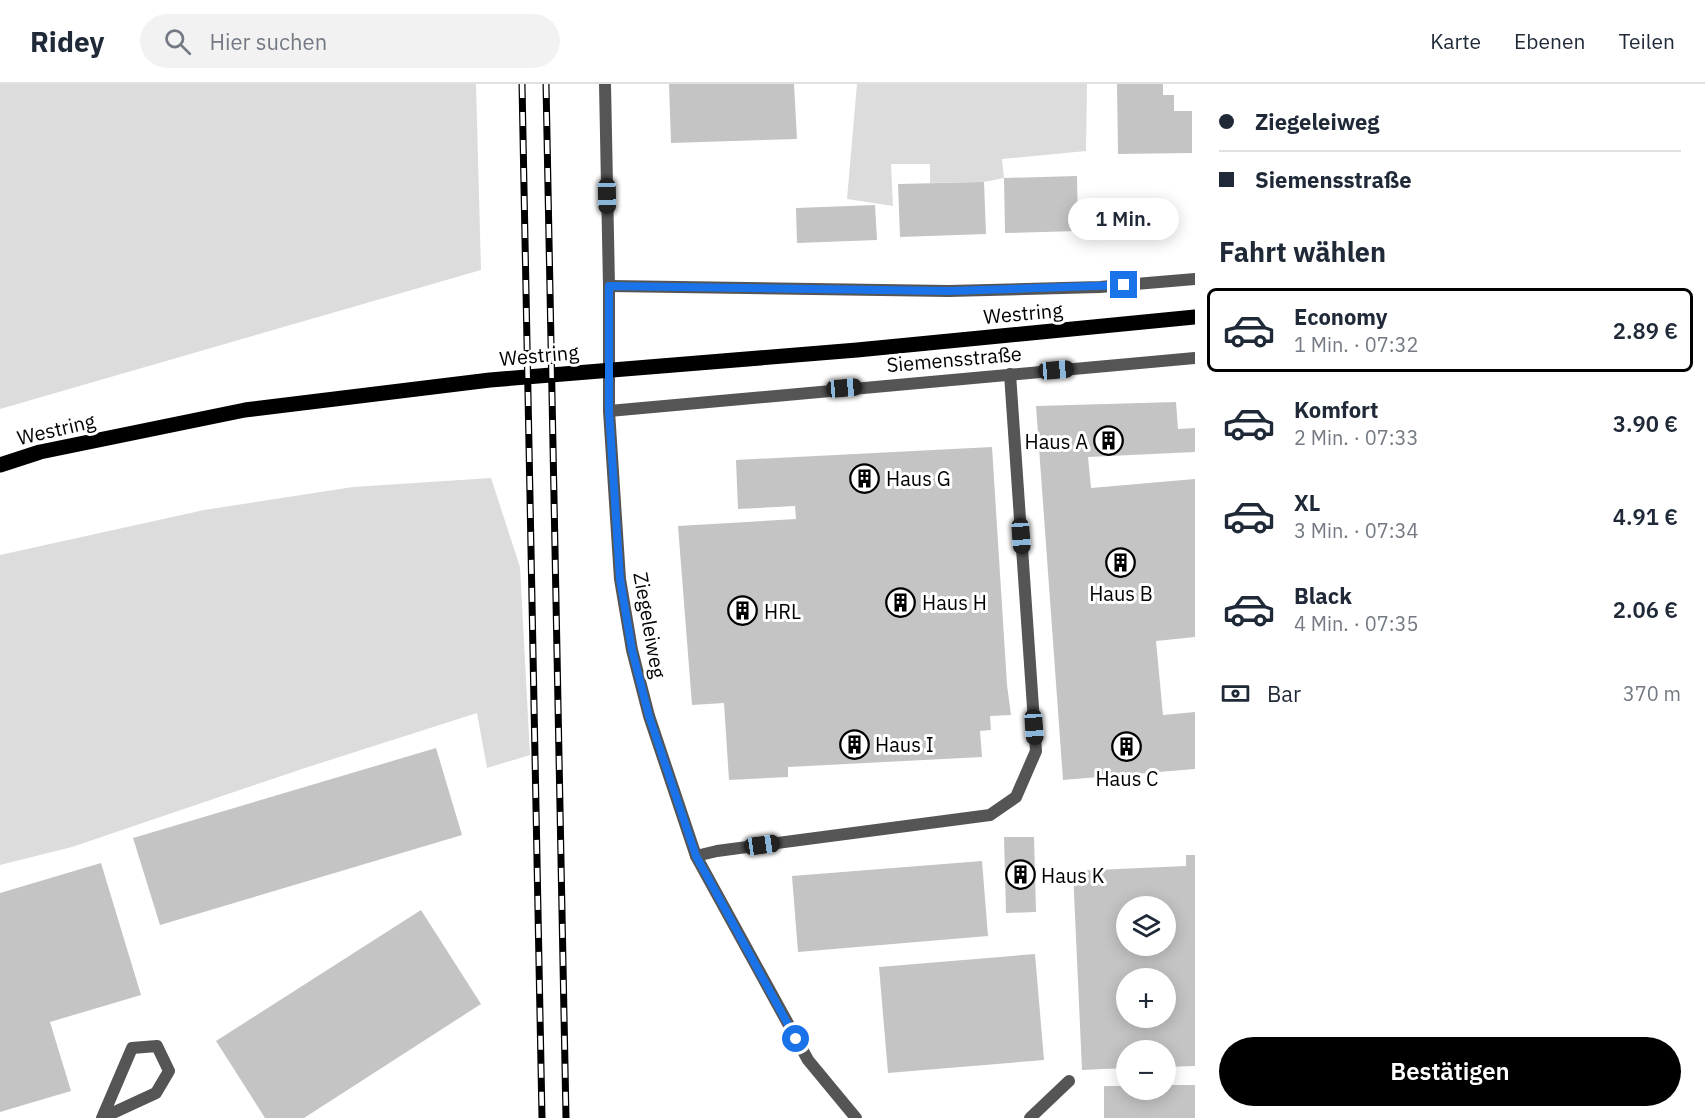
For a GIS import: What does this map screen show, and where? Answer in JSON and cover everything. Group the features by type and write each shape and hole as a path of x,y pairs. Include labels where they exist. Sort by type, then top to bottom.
{"main road":[{"name":"Westring","path":"0,465 40,452 245,410 490,380 857,350 1195,317"}],"street":[{"name":"Ziegeleiweg","path":"605,84 609,411 620,579 632,650 649,716 696,856 808,1060 856,1118"},
{"path":"609,286 949,291 1100,287 1195,279"},
{"name":"Siemensstraße","path":"609,411 1195,358"},
{"path":"696,856 729,849 990,815 1016,797 1036,751 1010,374"},
{"path":"157,1046 169,1071 156,1093 103,1118 132,1048 157,1046"},
{"path":"1030,1118 1069,1081"}],"shaded area":[{"path":"0,84 476,84 481,270 0,409"},
{"path":"857,84 1087,84 1086,151 1002,159 1004,178 984,182 930,183 930,164 891,164 893,206 847,199"},
{"path":"491,478 520,567 530,755 487,768 477,713 305,768 72,847 0,865 0,555 204,510 353,487"}],"building":[{"path":"669,84 794,84 797,139 671,143"},
{"path":"1117,84 1163,84 1163,95 1174,95 1174,111 1192,111 1192,153 1118,154"},
{"path":"1077,176 1078,231 1005,233 1004,178"},
{"path":"984,182 986,234 900,237 898,184"},
{"path":"875,205 877,240 797,243 796,208"},
{"name":"Haus B","path":"1176,402 1178,429 1195,428 1195,452 1088,457 1091,488 1195,479 1195,637 1156,641 1163,715 1195,712 1195,769 1063,780 1036,406"},
{"path":"992,447 1007,685 1011,715 990,716 991,730 980,731 982,757 788,767 788,777 729,780 724,703 692,705 678,526 796,519 795,506 738,509 736,460"},
{"path":"436,748 462,835 160,925 133,838"},
{"name":"Haus K","path":"1004,837 1034,837 1036,912 1006,913"},
{"path":"1186,855 1195,855 1195,1066 1176,1067 1176,1040 1116,1040 1116,1068 1082,1070 1073,871 1186,866"},
{"path":"982,861 988,936 798,952 792,876"},
{"path":"101,863 141,995 50,1022 71,1091 0,1112 0,893"},
{"path":"421,910 481,1004 304,1118 265,1118 216,1041"},
{"path":"1035,954 1044,1060 888,1073 879,967"},
{"path":"1176,1085 1195,1085 1195,1118 1104,1118 1104,1086 1116,1086 1116,1100 1176,1100"}],"railway":[{"path":"522,84 542,1118"},
{"path":"546,84 566,1118"}],"place":[{"name":"Haus A","path":"1109,441"},
{"name":"Haus G","path":"865,478"},
{"name":"Haus B","path":"1121,563"},
{"name":"Haus H","path":"901,602"},
{"name":"HRL","path":"743,611"},
{"name":"Haus I","path":"854,744"},
{"name":"Haus C","path":"1127,747"},
{"name":"Haus K","path":"1020,875"}],"route":[{"path":"796,1039 696,856 649,716 632,650 620,579 609,411 609,286 949,291 1124,285"}]}
